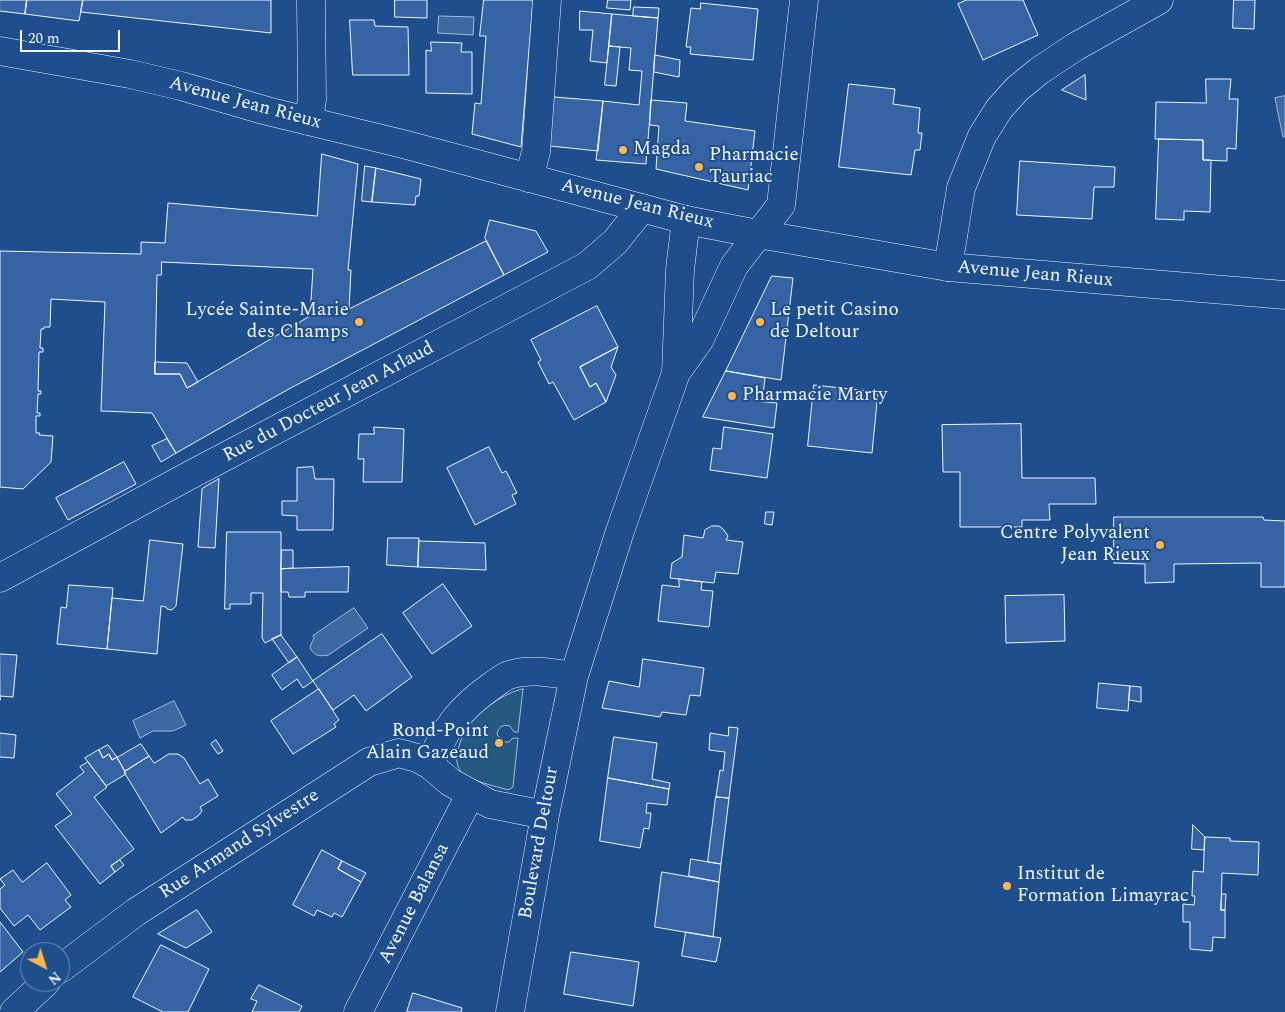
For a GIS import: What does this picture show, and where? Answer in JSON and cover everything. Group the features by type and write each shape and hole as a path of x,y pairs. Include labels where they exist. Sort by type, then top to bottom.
{"street":[{"path":"309,121 312,99 311,0"},
{"path":"529,178 536,152 548,0"},
{"name":"Boulevard Deltour","path":"510,1012 545,815 574,676 620,531 676,373 700,339 734,266 781,204 804,0"},
{"path":"948,267 960,188 982,136 999,109 1039,71 1076,46 1159,0"},
{"name":"Avenue Jean Rieux","path":"0,51 130,74 181,86 267,112 309,121 686,220 758,234 948,267 1285,296"},
{"name":"Rue du Docteur Jean Arlaud","path":"0,578 192,474 587,266 615,242 642,208"},
{"name":"Boulevard Deltour","path":"676,373 680,270 686,220"},
{"path":"545,815 490,804 470,795 450,782 430,765 438,744 454,718 481,693 508,675 534,671 574,676"},
{"name":"Rue Armand Sylvestre","path":"70,962 136,912 370,762 398,753 417,758 430,765"},
{"name":"Avenue Balansa","path":"358,1012 470,795"},
{"path":"14,1012 35,992"}],"shaded area":[{"path":"439,16 474,17 473,35 438,33"},
{"path":"1285,96 1285,136 1283,137 1275,98"},
{"path":"354,608 368,628 327,656 315,654 310,648 313,636"},
{"path":"523,689 518,732 514,732 510,726 505,725 499,728 497,735 505,742 518,738 513,787 508,790 476,781 465,775 457,764 457,753 467,728 477,716 500,698"},
{"path":"174,701 186,725 173,731 153,731 140,738 133,721"}],"building":[{"path":"0,0 27,0 25,14 0,11"},
{"path":"27,0 83,0 79,21 25,14"},
{"path":"83,0 271,0 271,33 81,12"},
{"path":"395,0 427,0 427,18 395,17"},
{"path":"484,0 533,0 521,147 472,134 475,103 481,104 486,36 480,36"},
{"path":"608,0 631,0 630,10 607,8"},
{"path":"967,0 1023,0 1038,35 983,60 958,4"},
{"path":"1234,0 1255,0 1254,29 1233,28"},
{"path":"701,3 758,9 753,60 690,54 691,47 686,47 691,8 700,9"},
{"path":"634,7 659,8 658,18 633,16"},
{"path":"580,11 612,14 607,63 590,61 593,30 580,30"},
{"path":"612,14 658,18 646,164 596,160 603,101 639,105 642,71 629,70 631,48 609,46"},
{"path":"350,20 374,20 375,26 408,27 409,75 353,75"},
{"path":"431,42 462,43 461,52 472,52 472,94 426,93 426,50 431,51"},
{"path":"609,46 620,47 616,86 605,85"},
{"path":"655,55 680,60 679,77 654,72"},
{"path":"1085,75 1086,100 1062,90"},
{"path":"1206,79 1231,79 1229,99 1238,99 1236,149 1227,148 1227,161 1203,160 1203,140 1155,139 1156,102 1206,103"},
{"path":"849,84 895,89 893,104 920,108 918,133 922,133 920,150 915,150 911,175 839,167"},
{"path":"554,97 603,101 598,151 550,146"},
{"path":"651,100 687,103 685,121 755,131 748,190 656,169 659,126 650,125"},
{"path":"1159,139 1203,140 1203,160 1211,160 1210,212 1184,211 1184,220 1156,219"},
{"name":"Lycée Sainte-Marie des Champs","path":"322,154 358,164 348,270 351,270 349,309 486,241 504,275 287,390 176,453 152,413 101,411 105,302 51,299 50,327 41,329 40,348 43,348 43,352 39,352 38,391 41,391 41,394 38,394 37,413 40,413 40,416 36,416 36,433 53,436 51,462 23,489 0,487 0,251 141,254 141,242 165,243 168,203 317,216","holes":["162,262 313,269 310,316 187,388 180,374 155,374 157,275 161,275"]},
{"path":"1020,161 1115,167 1114,187 1094,187 1092,219 1017,215"},
{"path":"365,166 376,168 372,202 362,201"},
{"path":"376,168 421,179 419,196 416,196 415,205 372,202"},
{"path":"490,220 536,231 548,252 504,275 485,238"},
{"path":"772,276 793,278 781,380 726,371"},
{"path":"597,306 618,347 580,367 590,387 596,383 606,402 574,420 553,382 549,384 538,362 541,360 531,340"},
{"path":"618,347 611,367 616,375 606,402 596,383 590,387 580,367"},
{"path":"155,362 187,363 198,382 187,388 180,374 155,374"},
{"path":"726,371 765,378 763,395 755,401 777,403 774,428 703,417"},
{"path":"814,385 878,392 872,453 808,446"},
{"path":"1021,424 1022,478 1095,478 1096,504 1049,504 1050,520 1022,520 1022,527 960,527 960,472 943,472 942,425"},
{"path":"374,427 404,429 402,482 363,482 364,459 358,459 359,434 374,434"},
{"path":"724,427 773,434 767,478 710,470 713,448 721,449"},
{"path":"167,439 176,453 161,462 152,446"},
{"path":"489,447 502,473 506,471 517,493 512,495 516,504 475,525 447,468"},
{"path":"124,462 136,484 68,520 56,498"},
{"path":"313,467 315,479 334,479 333,530 297,530 297,516 282,515 282,501 297,501 297,468"},
{"path":"219,479 215,548 198,547 202,489"},
{"path":"766,512 774,512 772,525 765,524"},
{"path":"1114,517 1263,517 1264,520 1285,521 1285,587 1261,587 1261,563 1174,564 1174,582 1145,583 1145,564 1114,563"},
{"path":"712,526 719,526 724,530 728,536 726,540 743,542 738,574 716,572 714,583 670,578 672,563 682,557 684,535 703,538 705,530"},
{"path":"227,532 281,532 281,635 265,643 262,638 263,593 251,593 251,604 230,604 230,609 225,609"},
{"path":"388,538 419,538 418,567 387,565"},
{"path":"150,540 183,544 176,606 172,610 161,606 157,654 107,649 112,598 143,601"},
{"path":"419,541 485,543 486,570 418,567"},
{"path":"282,550 293,550 293,568 281,569"},
{"path":"349,567 348,592 305,592 305,597 289,597 288,592 281,592 281,569"},
{"path":"679,579 702,582 701,590 713,591 709,627 658,621 662,585 679,587"},
{"path":"443,584 472,626 432,654 403,613"},
{"path":"69,585 113,588 107,649 57,644 61,607 66,608"},
{"path":"1064,595 1065,641 1006,643 1005,596"},
{"path":"382,634 412,677 366,711 354,695 333,710 313,681"},
{"path":"281,635 297,657 289,663 272,639"},
{"path":"0,654 17,655 13,697 0,696"},
{"path":"297,657 313,681 303,688 297,679 282,690 272,675"},
{"path":"643,659 704,668 700,696 690,695 686,715 662,712 660,717 602,708 609,681 639,687"},
{"path":"1099,683 1130,686 1128,711 1097,708"},
{"path":"1130,686 1141,687 1141,702 1129,700"},
{"path":"319,689 339,720 334,724 336,727 293,754 271,721"},
{"path":"729,727 738,728 729,798 716,797 720,770 723,771 725,752 709,750 710,733 728,736"},
{"path":"0,733 16,735 14,758 0,757"},
{"path":"614,737 657,743 652,779 670,783 669,789 608,778"},
{"path":"216,740 223,751 218,754 211,744"},
{"path":"141,744 149,756 125,771 117,758"},
{"path":"108,745 117,757 112,760 109,754 103,758 99,750"},
{"path":"99,750 103,758 109,754 112,760 117,757 126,774 106,786 85,758"},
{"path":"169,754 178,754 184,758 200,784 208,779 218,796 200,807 202,811 192,820 185,820 183,817 161,833 124,772 149,756 154,763"},
{"path":"88,762 107,787 94,797 134,849 111,866 115,872 100,884 55,826 72,814 56,794 84,772 80,767"},
{"path":"608,778 669,789 667,805 647,803 646,813 651,813 649,829 644,828 640,848 600,841"},
{"path":"716,797 729,798 721,864 708,862"},
{"path":"1193,825 1205,837 1204,850 1192,849"},
{"path":"1205,837 1230,838 1230,841 1259,842 1258,875 1222,873 1221,910 1225,910 1225,938 1213,937 1212,951 1190,949 1190,922 1183,922 1183,904 1194,905 1195,896 1192,896 1193,871 1203,872"},
{"path":"322,850 342,861 338,869 361,882 342,917 334,913 332,917 317,910 314,916 293,905"},
{"path":"691,859 721,864 719,882 689,876"},
{"path":"120,860 124,865 115,872 111,866"},
{"path":"342,861 366,873 361,882 338,869"},
{"path":"47,863 71,895 65,900 71,907 40,930 28,915 14,926 0,908 0,889 5,885 0,879 13,870 22,882"},
{"path":"662,872 719,882 713,937 655,927"},
{"path":"1222,894 1226,894 1225,910 1221,910"},
{"path":"197,910 212,932 186,948 158,934"},
{"path":"0,922 20,948 20,955 0,972"},
{"path":"686,932 721,938 716,962 682,956"},
{"path":"161,945 209,969 188,1012 163,1012 133,997"},
{"path":"571,952 639,962 633,1006 564,994"},
{"path":"259,985 302,1006 299,1012 252,1012 257,1001 251,999"},
{"path":"413,993 462,1008 461,1012 407,1012"}],"place":[{"name":"Magda","path":"623,150"},
{"name":"Pharmacie Tauriac","path":"699,167"},
{"name":"Lycée Sainte-Marie des Champs","path":"359,322"},
{"name":"Le petit Casino de Deltour","path":"760,322"},
{"name":"Pharmacie Marty","path":"732,396"},
{"name":"Centre Polyvalent Jean Rieux","path":"1160,545"},
{"name":"Rond-Point Alain Gazeaud","path":"499,743"},
{"name":"Institut de Formation Limayrac","path":"1007,886"}]}
